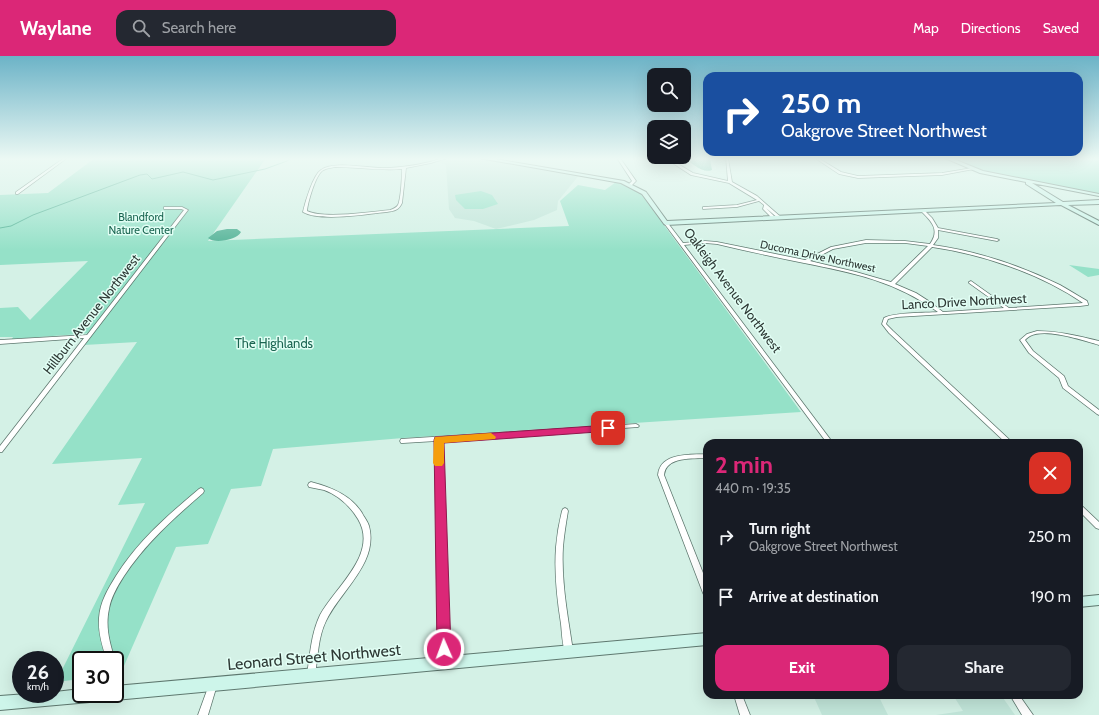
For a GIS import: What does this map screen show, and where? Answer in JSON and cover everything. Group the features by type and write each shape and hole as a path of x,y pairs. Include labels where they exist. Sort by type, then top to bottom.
{"street":[{"path":"17,193 23,189"},
{"path":"313,189 305,212 310,216 387,211 397,208 400,205 402,189"},
{"name":"Oakleigh Avenue Northwest","path":"637,189 644,193 827,439"},
{"path":"741,189 759,200 780,218"},
{"path":"1038,189 1062,204 1099,223"},
{"path":"1068,189 1099,195"},
{"path":"704,208 737,206 759,200"},
{"path":"666,223 1099,202"},
{"path":"765,205 764,208 774,218"},
{"name":"Hillburn Avenue Northwest","path":"0,450 186,210 184,208 165,208"},
{"path":"893,283 932,245 937,229 934,221 923,211"},
{"path":"937,229 997,240"},
{"name":"Ducoma Drive Northwest","path":"682,244 705,242 717,243 864,274 893,283 922,298 942,313"},
{"path":"805,262 822,251 845,244 882,242 932,245"},
{"name":"Lanco Drive Northwest","path":"932,245 985,257 1056,283 1086,304 890,316 886,318 884,324 891,332 1006,439"},
{"path":"971,282 1009,309"},
{"path":"1099,343 1059,333 1046,333 1024,337 1022,340 1031,352 1062,377 1065,388 1099,413"},
{"path":"0,342 88,336"},
{"path":"403,441 439,440 636,426"},
{"path":"439,440 445,662"},
{"path":"703,456 672,460 663,466 661,475 703,583"},
{"path":"311,485 337,493 349,502 361,516 367,529 368,545 362,561 328,609 321,623 311,675"},
{"path":"108,651 104,641 103,622 106,603 115,584 129,561 142,546 163,524 201,491"},
{"path":"564,511 560,534 558,569 569,651"},
{"path":"1083,511 1099,526"},
{"path":"1083,602 1099,600"},
{"name":"Leonard Street Northwest","path":"124,692 703,639"},
{"path":"204,715 213,684"},
{"path":"0,703 72,697"},
{"path":"739,699 745,715"},
{"path":"1017,699 1028,715"}],"shaded area":[{"path":"448,189 568,189 558,201 557,210 534,220 496,229 474,221 455,218 449,209"},
{"path":"237,229 241,232 235,237 220,241 211,240 208,238 217,231"},
{"path":"815,699 880,699 888,715 822,715"},
{"path":"956,699 1004,699 1015,715 936,715 963,711"}],"green space":[{"name":"The Highlands","path":"54,189 245,189 208,241 569,226 560,201 574,189 605,190 634,189 639,191 801,412 403,438 273,449 261,486 231,489 208,544 176,547 124,666 124,651 72,651 72,680 64,681 64,666 145,503 118,505 142,458 52,464 137,342 84,345 93,333 12,339 13,337 0,337 0,308 18,307 30,320 88,261 0,265 0,195 48,193"},
{"path":"1072,189 1099,189 1099,194"},
{"path":"481,191 492,195 498,204 483,209 465,209 456,200 455,195"},
{"path":"1069,265 1099,269 1099,275 1088,277"}],"waterway":[{"path":"0,228 11,226 33,215 103,189"}],"slow traffic":[{"path":"438,463 439,440 491,437"}],"route":[{"path":"444,649 438,470 439,440 608,428"}],"park label":[{"name":"Blandford Nature Center","path":"141,223"}]}
